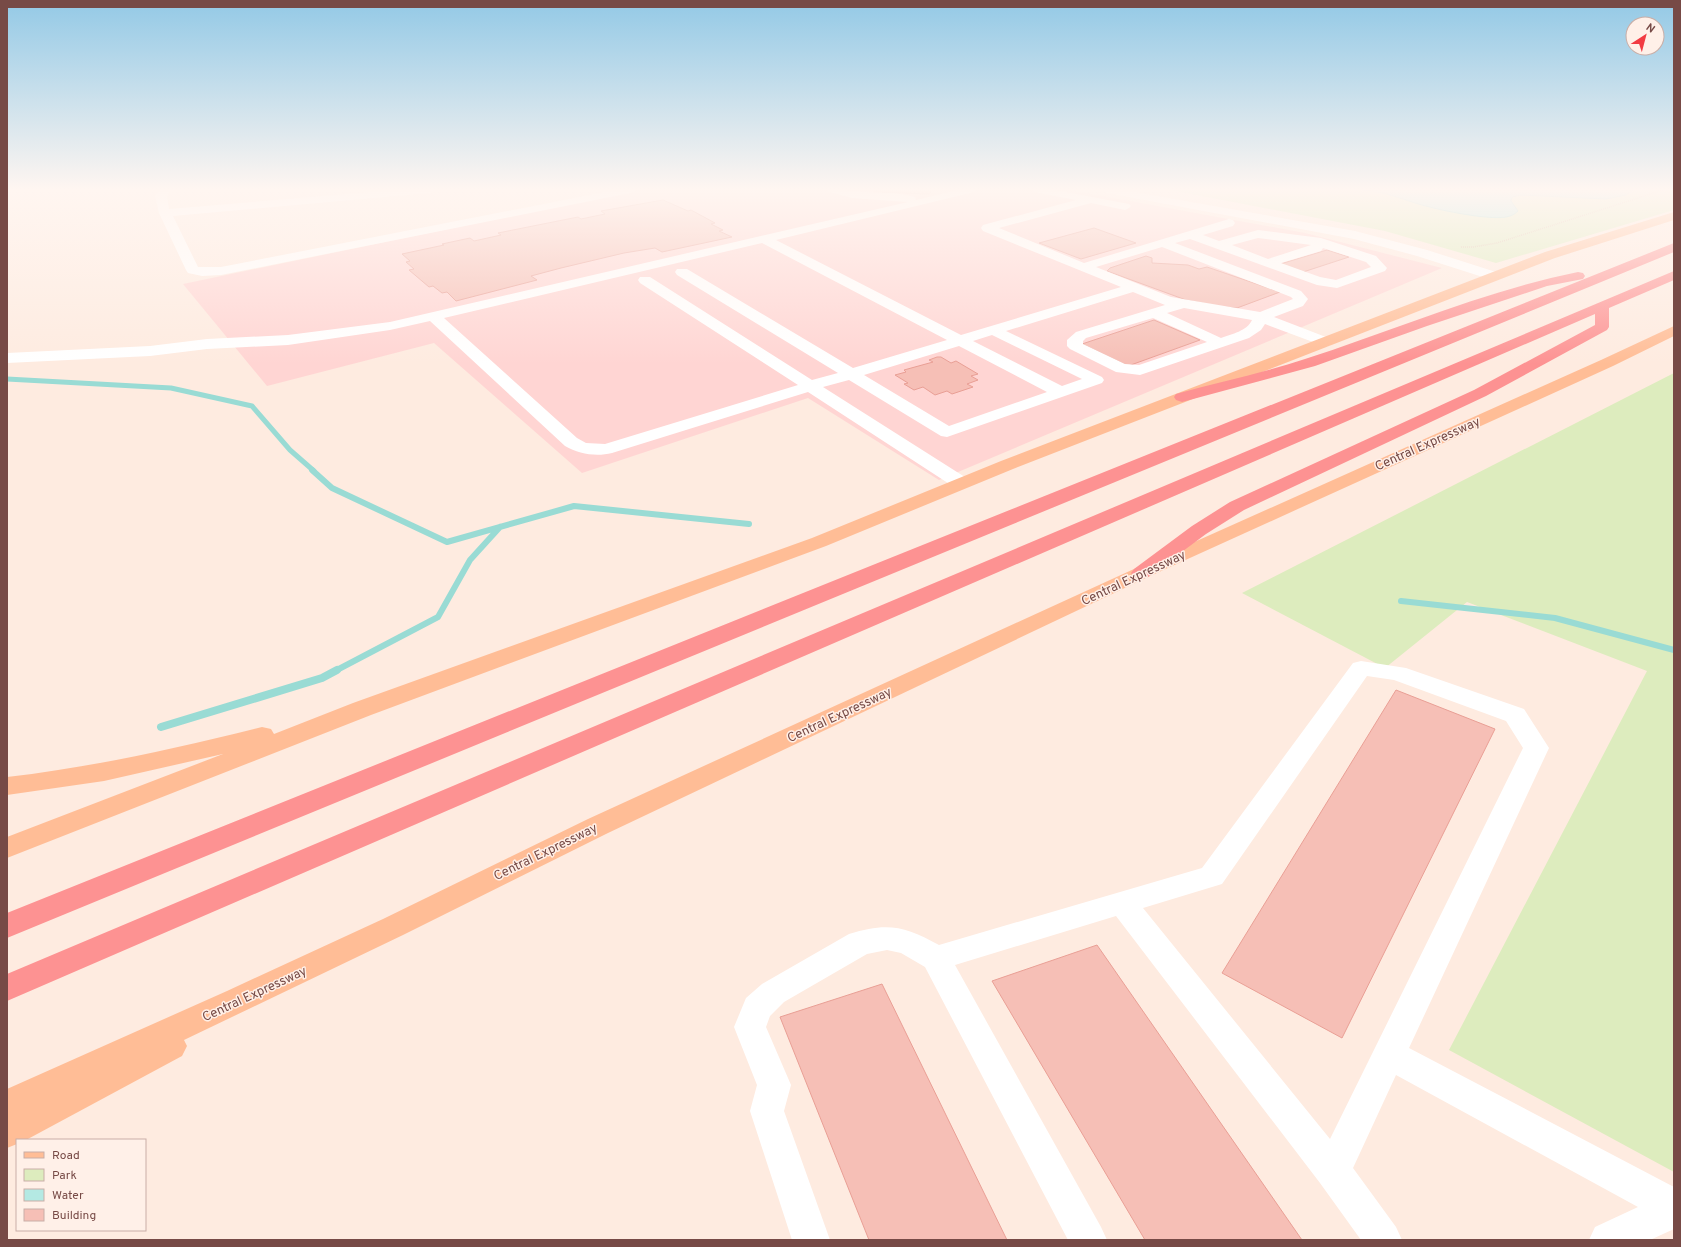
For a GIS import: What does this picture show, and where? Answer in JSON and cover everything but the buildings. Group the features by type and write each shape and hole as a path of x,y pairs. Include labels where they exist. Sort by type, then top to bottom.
{"highway":[{"path":"7,926 1671,248"},
{"path":"1182,397 1309,363 1429,320 1544,283 1627,267"},
{"path":"7,988 1674,275"},
{"path":"1141,573 1199,530 1237,506 1480,393 1602,327 1602,306"}],"main road":[{"path":"7,848 362,709 819,542 961,483 1494,276 1572,248"},
{"name":"Central Expressway","path":"7,1105 393,927 598,826 1141,573 1607,363 1674,330"},
{"path":"7,786 93,775 148,764 362,709"},
{"path":"7,1132 108,1080 393,927"}],"street":[{"path":"182,248 193,270 202,272 221,271 336,248"},
{"path":"7,358 150,351 207,344 288,340 390,326 724,248"},
{"path":"782,248 1060,392"},
{"path":"1037,248 1168,301 1260,317 1326,342"},
{"path":"1084,267 1145,248"},
{"path":"1176,248 1296,294 1301,299 1298,303 1260,317 1256,327 1244,335 1140,370 1122,369 1075,346 1075,340 1081,335 1182,304"},
{"path":"1228,248 1317,281 1337,284 1380,268 1371,259 1336,248"},
{"path":"1268,263 1315,248"},
{"path":"1406,248 1422,252 1494,276"},
{"path":"1432,248 1508,271"},
{"path":"682,272 947,432 1096,380 993,330"},
{"path":"645,280 961,483"},
{"path":"433,316 571,442 582,448 606,449 1134,287"},
{"path":"1154,313 1221,343"},
{"path":"936,958 1212,876 1360,668 1398,673 1515,716 1536,748 1333,1171"},
{"path":"1123,903 1333,1171 1383,1240"},
{"path":"811,1240 766,1111 774,1085 750,1027 757,1008 773,993 860,943 887,938 908,942 936,958 1088,1240"},
{"path":"1389,1054 1674,1207"},
{"path":"1608,1240 1674,1210"}],"shaded area":[{"path":"356,248 1364,248 1442,268 939,480 808,398 582,473 434,343 267,386 183,284"}],"green space":[{"path":"1445,248 1546,248 1496,263"},
{"path":"1674,373 1674,1172 1449,1050 1647,671 1467,602 1385,668 1242,593"}],"waterway":[{"path":"7,379 171,388 252,406 290,450 314,471"},
{"path":"312,470 332,488 447,542 574,506 749,524"},
{"path":"335,671 438,617 470,560 500,527"},
{"path":"1401,601 1555,618 1674,650"},
{"path":"161,727 322,678 337,670"}]}
